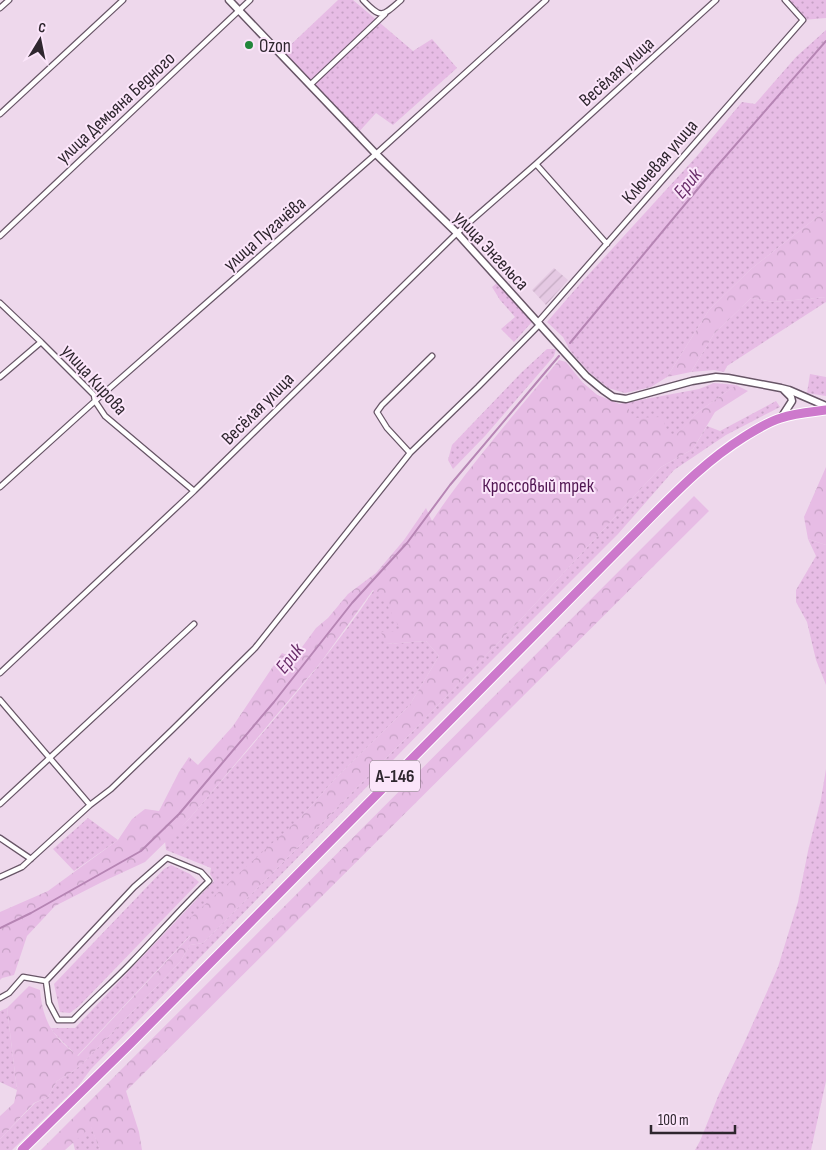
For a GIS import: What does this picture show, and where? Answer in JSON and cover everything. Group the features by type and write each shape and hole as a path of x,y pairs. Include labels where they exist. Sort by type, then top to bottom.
{"highway":[{"name":"А-146","path":"22,1150 130,1044 688,480 719,453 758,428 780,418 826,408"}],"street":[{"path":"0,8 9,0"},
{"path":"0,114 123,0"},
{"name":"улица Энгельса","path":"229,0 376,154 456,233 586,376 602,390 613,396 626,398 692,381 716,377 789,390 826,408"},
{"name":"улица Демьяна Бедного","path":"0,236 250,0"},
{"path":"363,0 375,12 385,14"},
{"path":"310,85 401,0"},
{"name":"улица Пугачёва","path":"0,487 376,154 546,0"},
{"name":"Весёлая улица","path":"0,673 194,491 456,233 536,164 716,0"},
{"name":"Ключевая улица","path":"0,878 22,868 90,805 111,789 254,648 410,453 478,387 539,323 803,20 784,0"},
{"path":"536,164 607,244"},
{"name":"улица Кирова","path":"0,303 94,395 95,401 105,416 194,491"},
{"path":"0,377 41,342"},
{"path":"410,453 387,428 377,412 382,404 432,356"},
{"path":"780,418 792,401 792,397 781,388"},
{"path":"0,804 194,624"},
{"path":"0,700 90,805"},
{"path":"0,838 31,859"},
{"path":"167,858 201,872 209,881 117,978 73,1020 58,1020 49,1003 46,982 134,888 167,858"},
{"path":"0,998 9,993 23,977 46,982"}],"shaded area":[{"path":"554,268 568,280 546,305 532,290"}],"green space":[{"path":"338,0 353,0 413,51 432,39 457,68 393,125 376,113 357,134 281,54"},
{"path":"791,0 826,0 826,18 803,20 787,3"},
{"path":"826,30 826,210 751,269 709,310 667,377 651,387 625,393 608,388 589,372 571,352 563,337 547,322 697,156 742,102 755,104 796,57"},
{"path":"826,210 826,297 773,302 751,298 714,334 691,372 667,377 709,310 751,269"},
{"path":"497,283 532,322 514,342 501,329 515,317 500,300 492,287"},
{"path":"826,297 826,302 727,366 724,372 714,370 691,372 714,334 751,298 773,302"},
{"path":"547,349 556,349 554,356 485,436 453,469 448,460 452,445 522,372"},
{"name":"Кроссовый трек","path":"559,360 566,362 583,383 597,395 619,404 629,403 629,418 662,417 671,440 698,412 736,385 748,391 715,412 693,449 661,467 522,618 413,731 203,943 190,945 180,962 84,1062 57,1081 48,1097 34,1103 0,1139 0,1116 14,1103 17,1090 7,1008 29,986 40,990 41,1001 48,1023 56,1036 78,1056 190,936 189,919 301,817 336,778 409,706 439,656 426,641 386,644 381,632 401,631 381,593 373,590 321,662 189,819 145,862 55,906 27,936 14,975 0,980 0,912 48,891 118,840 132,819 145,809 159,811 189,757 198,765 233,726 282,653 294,658 316,628 328,618 348,594 376,573 404,540 426,508 432,521 478,459"},
{"path":"810,374 826,377 826,396 807,393"},
{"path":"583,383 597,395 619,404 699,389 714,383 736,385 698,412 671,441 482,474"},
{"path":"776,401 780,407 726,435 674,470 618,534 440,712 91,1069 79,1085 12,1150 0,1150 0,1139 35,1103 48,1097 57,1081 84,1062 180,962 190,945 203,943 413,731 522,618 661,467 693,449 707,426 720,431"},
{"path":"826,467 826,545 808,539 804,517"},
{"path":"694,496 709,511 126,1091 139,1132 142,1150 100,1150 91,1127 65,1150 41,1150"},
{"path":"808,539 826,545 826,685 816,660 807,622 796,602 796,590 816,556"},
{"path":"502,555 386,644 426,641 439,656 409,706 336,778 77,1056 51,1028 75,1028 214,881 210,874 211,868 166,850 165,841 189,819 284,707 331,650 374,590"},
{"path":"826,769 826,1081 811,1150 695,1150 778,967 798,902"},
{"path":"88,818 118,840 74,871 53,849"},
{"path":"171,865 190,874 199,882 79,1006 70,1013 60,1012 54,984 164,869"},
{"path":"7,1008 17,1090 0,1082 0,1011"},
{"path":"91,1126 100,1150 75,1150 73,1142"}],"waterway":[{"name":"Ерик","path":"570,343 711,173 826,41"},
{"name":"Ерик","path":"0,928 31,913 141,851 179,814 274,702 352,603 407,543 450,485 559,356"}],"place":[{"name":"Ozon","path":"249,45"}]}
